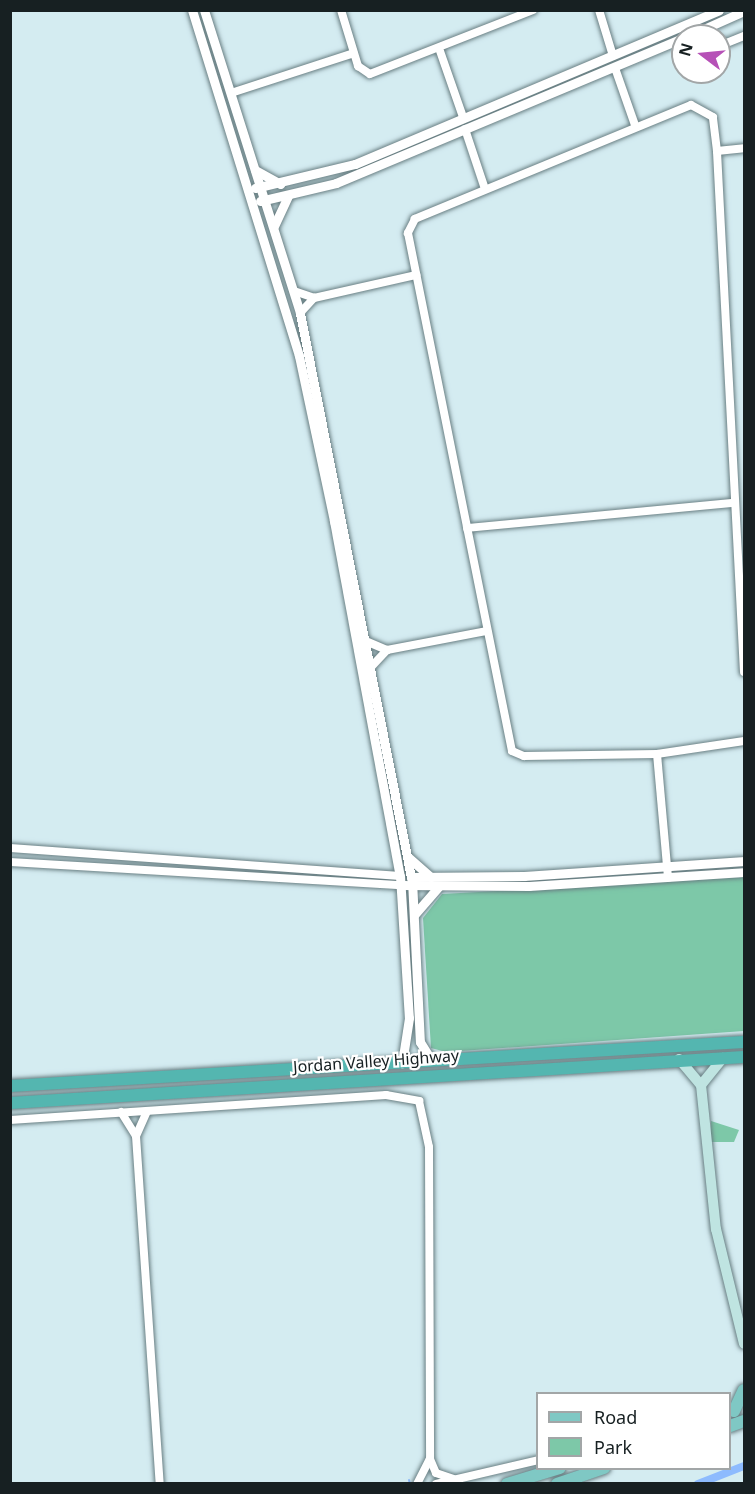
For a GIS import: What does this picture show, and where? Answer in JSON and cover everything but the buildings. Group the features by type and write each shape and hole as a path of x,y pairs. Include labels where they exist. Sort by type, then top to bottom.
{"highway":[{"name":"Jordan Valley Highway","path":"14,1102 744,1042"},
{"name":"Jordan Valley Highway","path":"10,1086 432,1061 475,1065 744,1057"}],"main road":[{"path":"701,1085 723,1058"},
{"path":"679,1059 701,1085 716,1229 744,1344"},
{"path":"736,1410 744,1390"},
{"path":"507,1484 553,1470"},
{"path":"557,1484 598,1470"}],"street":[{"path":"192,10 255,188 265,200 300,313 368,642 409,858 420,1042 432,1061"},
{"path":"204,10 255,170 254,202 304,376 401,880 409,1018 402,1063"},
{"path":"341,10 358,66 370,74 440,51 533,10"},
{"path":"598,10 613,56"},
{"path":"255,188 355,164 719,10"},
{"path":"714,24 744,11"},
{"path":"254,202 288,196 336,183 671,43"},
{"path":"440,51 463,117"},
{"path":"231,93 354,53"},
{"path":"615,68 635,125"},
{"path":"744,672 742,561 733,503 717,151 713,117 704,107 691,105 635,125 411,223 416,275 512,751 524,756 657,754 744,741"},
{"path":"465,129 485,189"},
{"path":"717,151 744,148"},
{"path":"255,170 279,184"},
{"path":"273,229 288,196"},
{"path":"294,291 314,298 416,275"},
{"path":"300,313 314,298"},
{"path":"467,528 733,503"},
{"path":"368,642 387,650 486,631"},
{"path":"372,666 387,650"},
{"path":"657,754 668,878"},
{"path":"10,848 401,880 438,887 668,878 744,872"},
{"path":"409,858 430,877"},
{"path":"412,882 430,877 667,867 744,861"},
{"path":"10,862 401,880"},
{"path":"414,915 438,887"},
{"path":"14,1102 14,1119 386,1095 419,1101 429,1147 430,1459 436,1473 453,1479"},
{"path":"147,1111 136,1136 160,1484"},
{"path":"121,1112 136,1136"},
{"path":"417,1484 430,1459"},
{"path":"436,1484 536,1460"}],"green space":[{"path":"744,877 744,1031 446,1052 431,1048 423,918 442,894"},
{"path":"711,1121 739,1130 734,1142 711,1142"}],"waterway":[{"path":"698,1484 744,1466"},
{"path":"409,1480 410,1484"}]}
